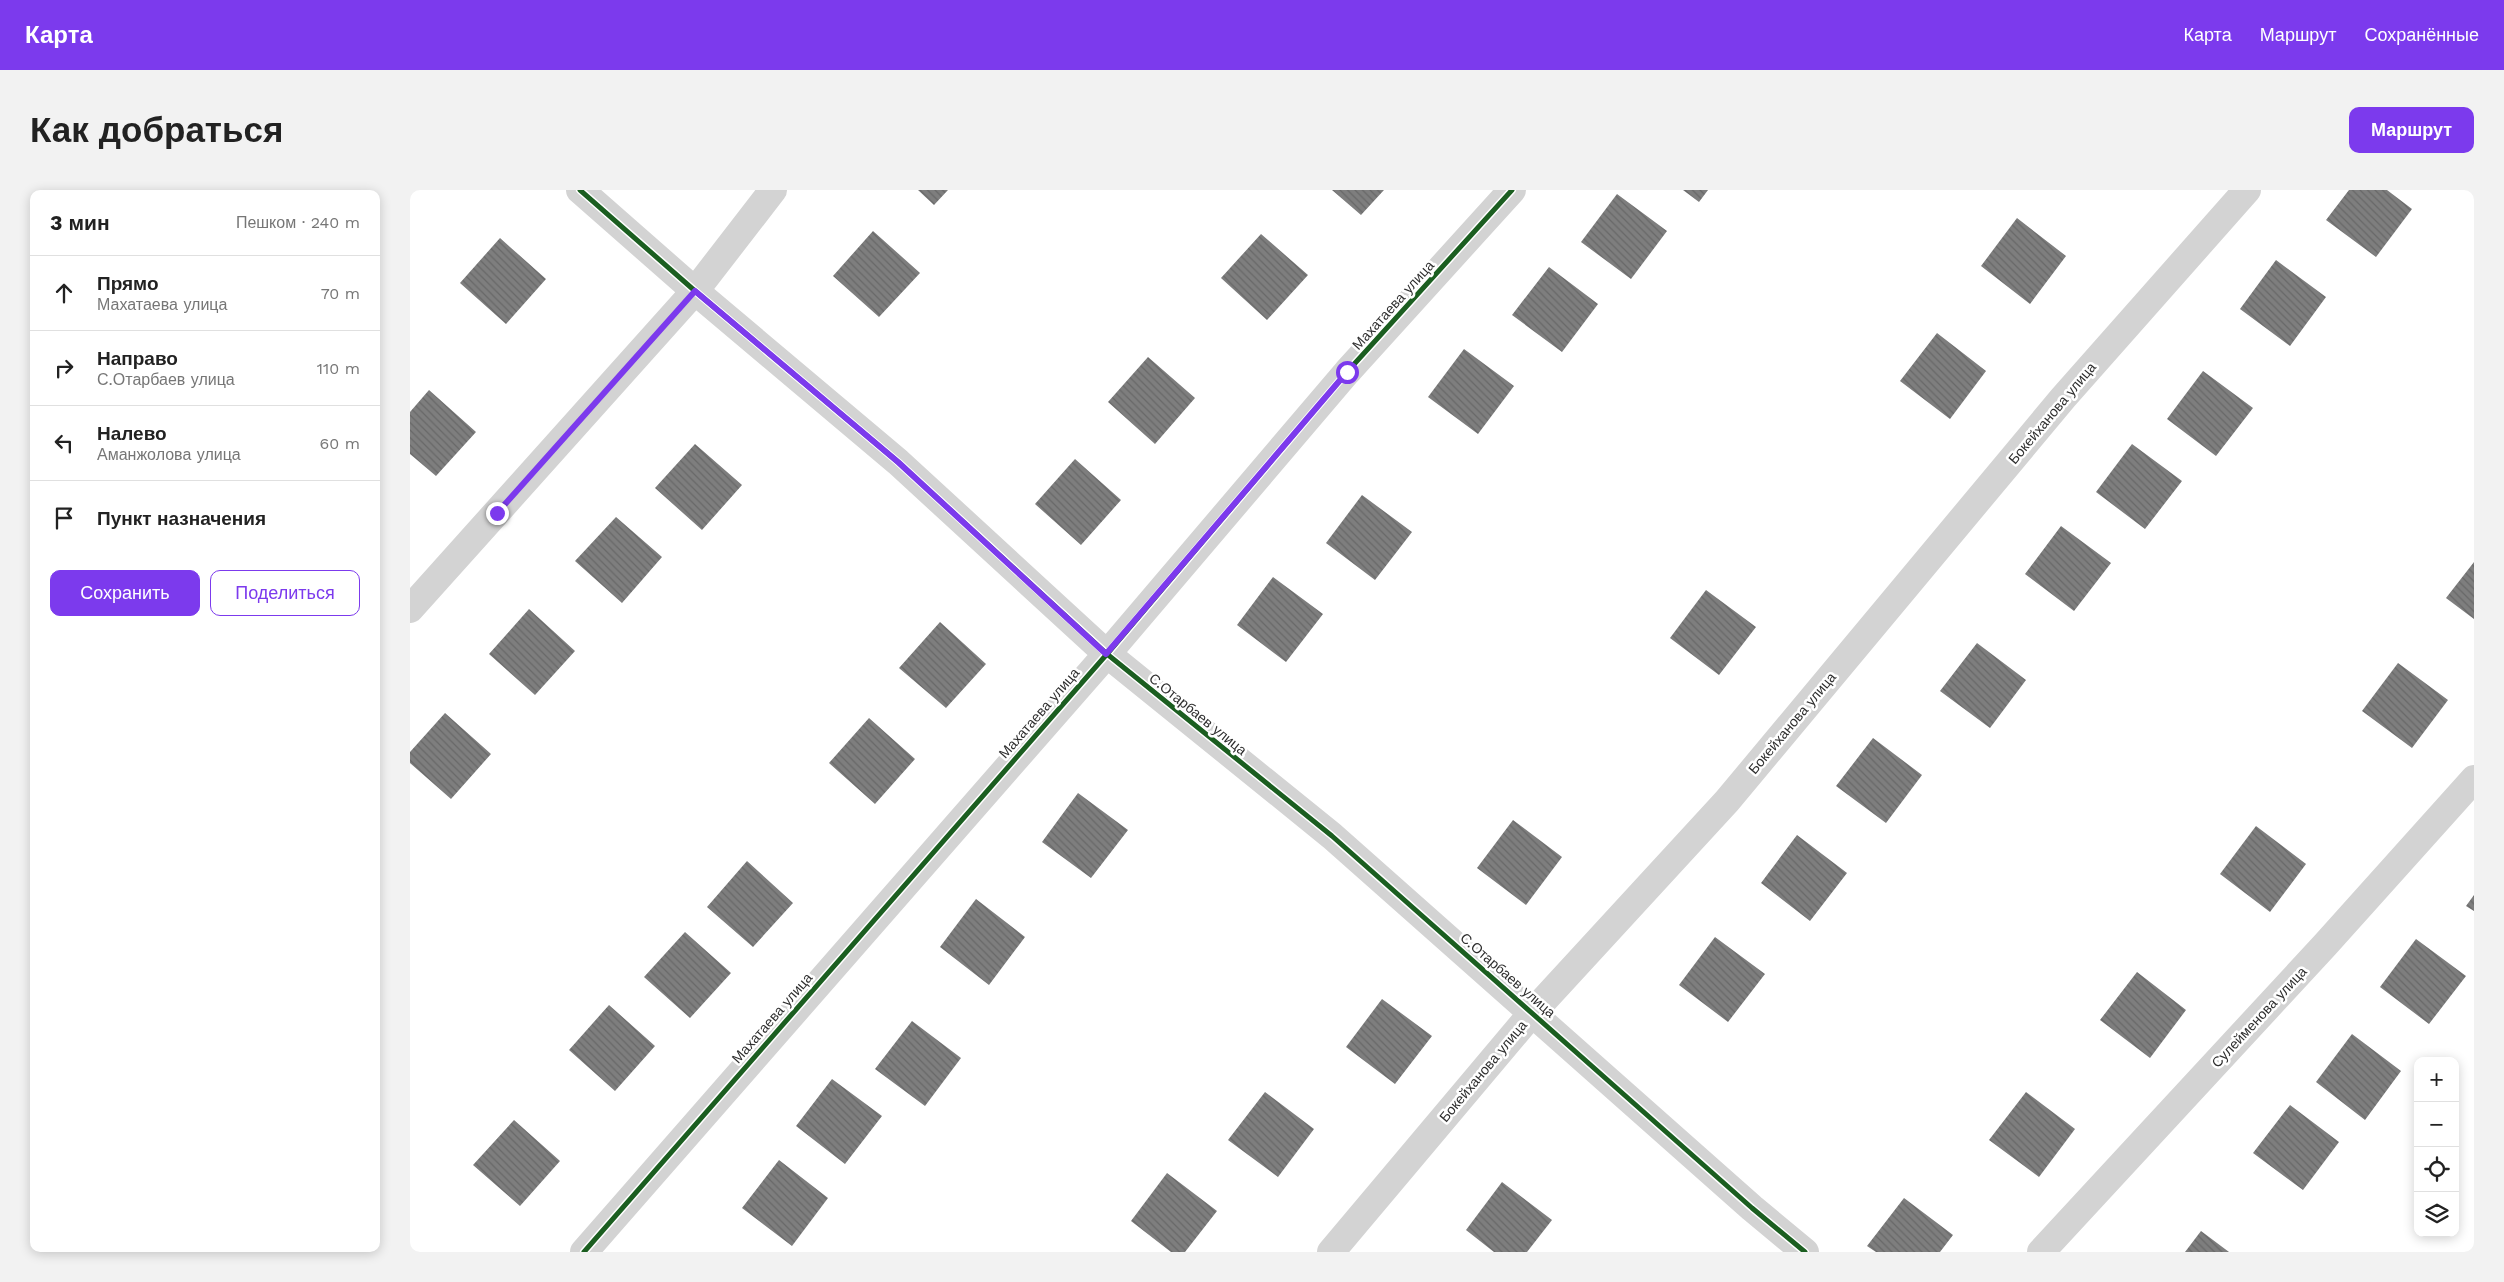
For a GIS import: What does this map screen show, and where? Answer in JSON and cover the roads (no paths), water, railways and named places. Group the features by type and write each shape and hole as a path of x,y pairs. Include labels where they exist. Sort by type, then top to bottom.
{"street":[{"name":"С.Отарбаев улица","path":"580,190 695,291 898,462 1106,654 1332,836 1533,1012 1752,1208 1805,1252"},
{"path":"410,608 695,291 773,190"},
{"name":"Махатаева улица","path":"584,1252 1106,654 1347,372 1512,190"},
{"name":"Бокейханова улица","path":"1331,1252 1533,1012 1727,801 2063,398 2247,190"},
{"name":"Сулейменова улица","path":"2041,1252 2325,945 2474,779"}]}
